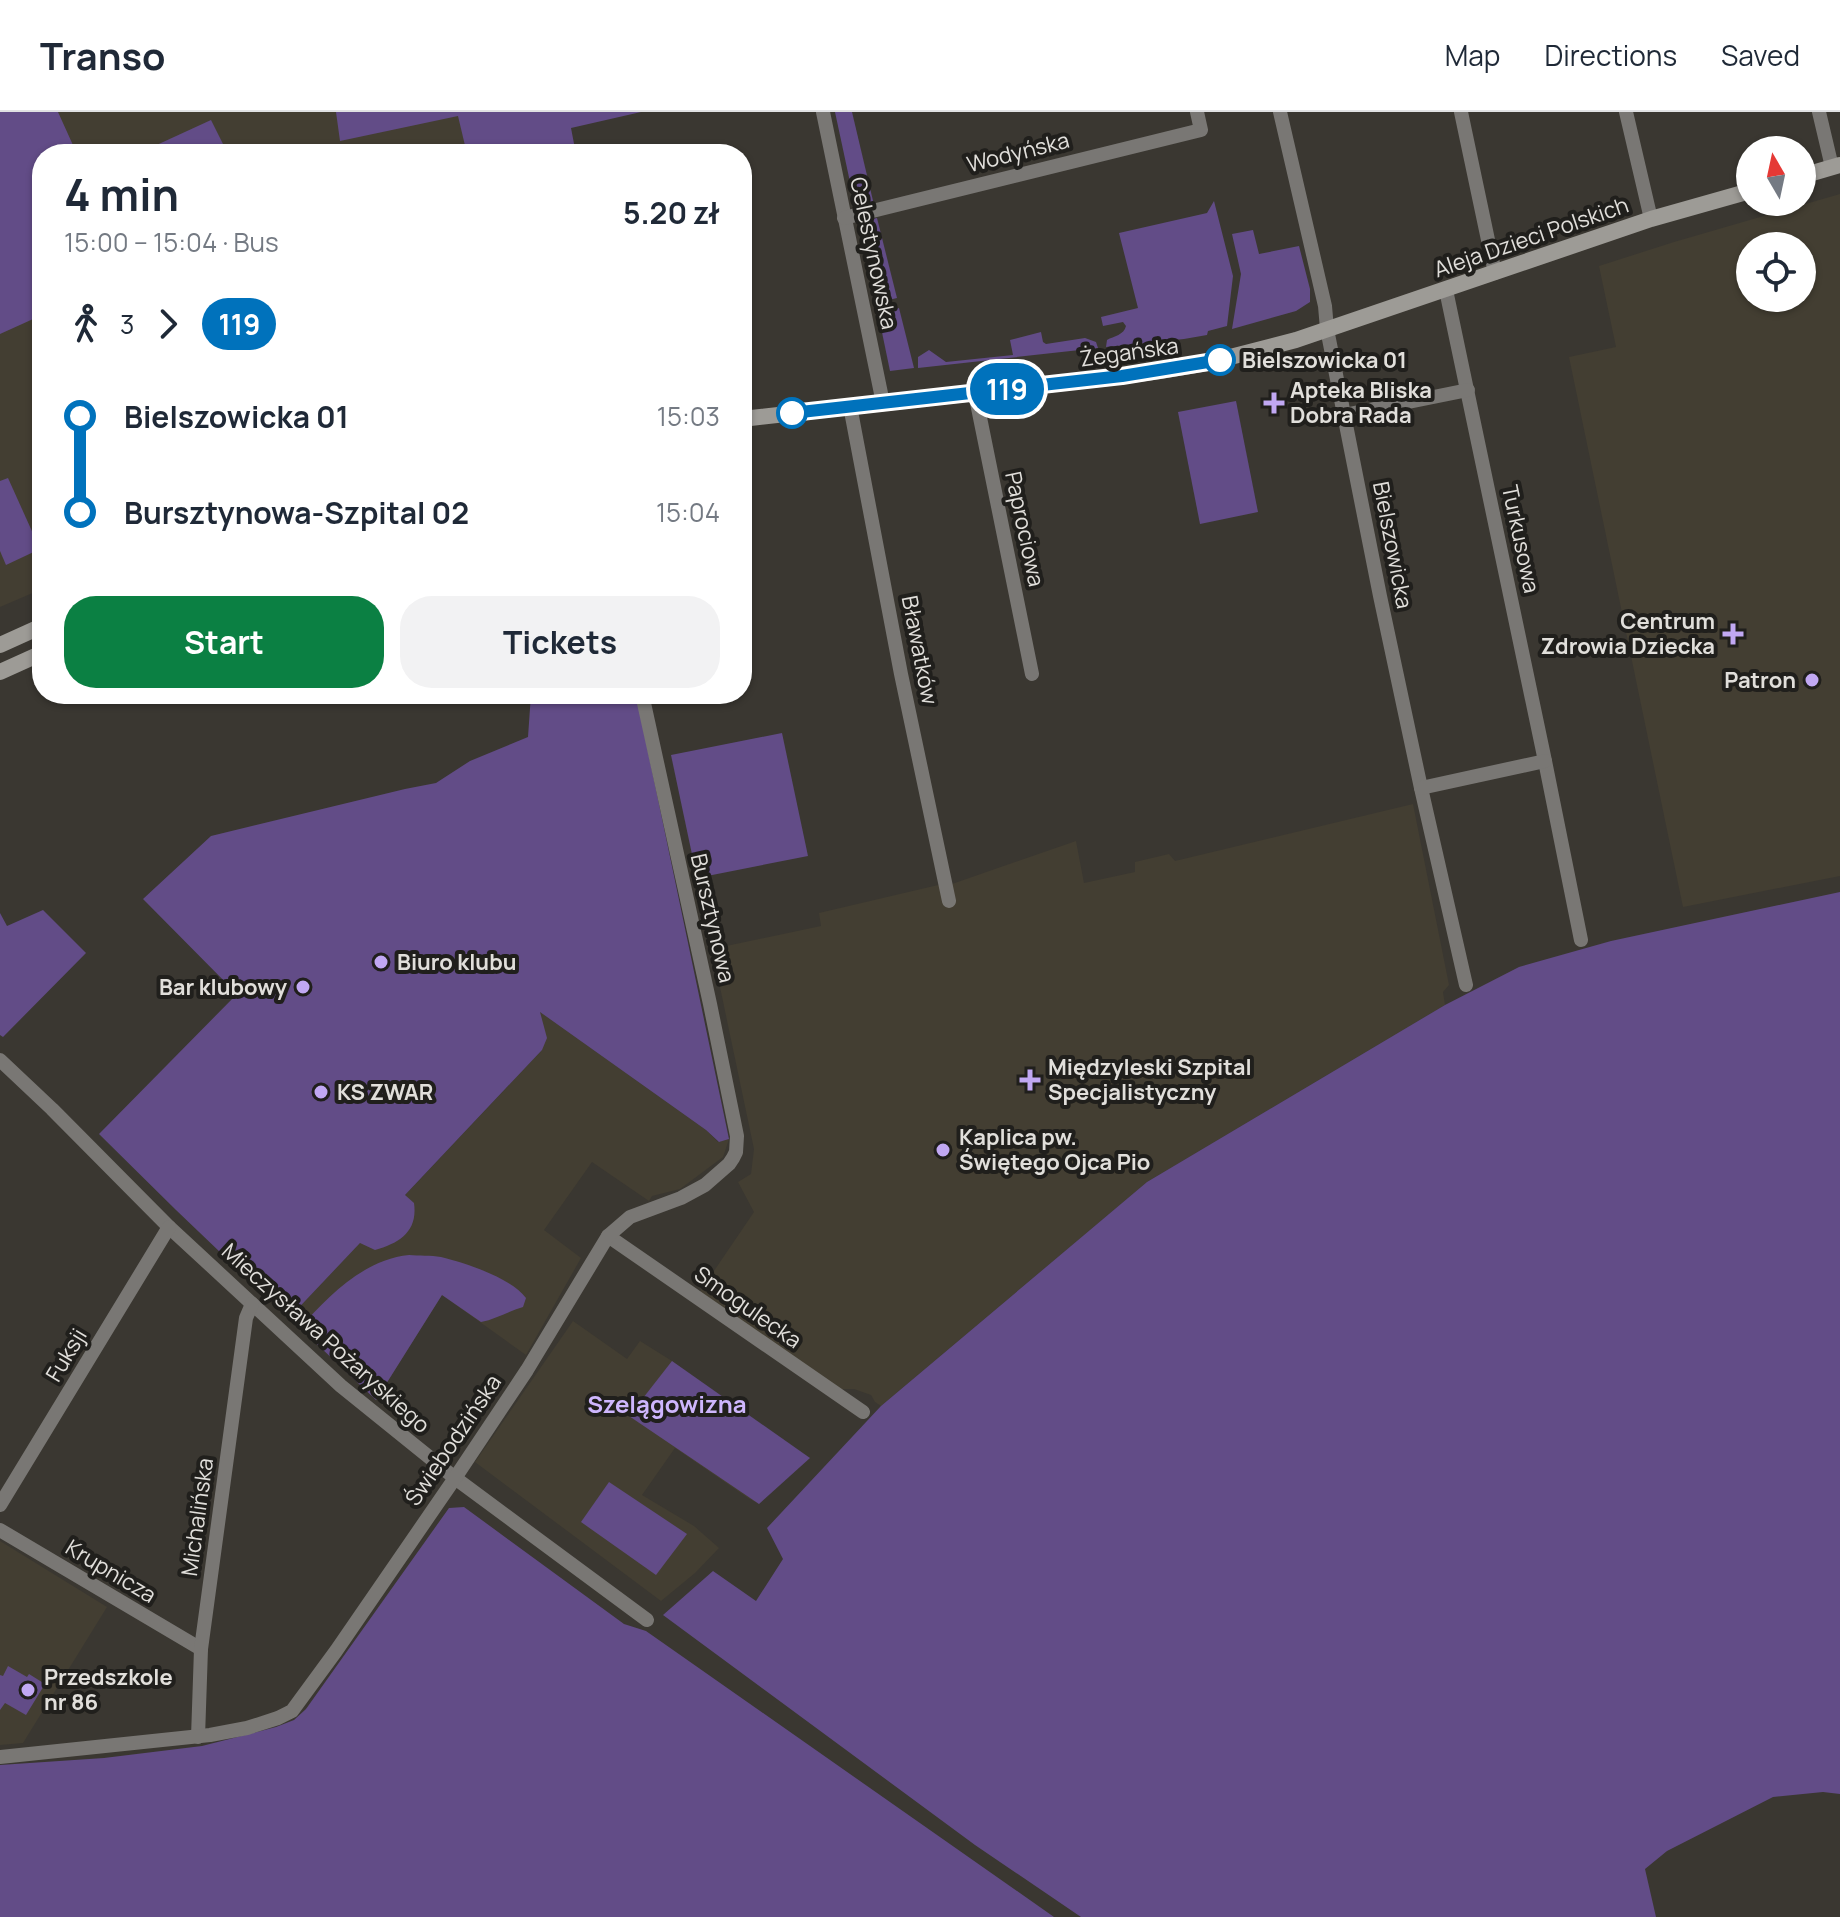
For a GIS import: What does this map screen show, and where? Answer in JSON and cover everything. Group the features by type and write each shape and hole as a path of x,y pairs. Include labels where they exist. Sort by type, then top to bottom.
{"street":[{"name":"Celestynowska","path":"823,112 883,403"},
{"name":"Wodyńska","path":"844,218 1201,130 1197,112"},
{"name":"Bielszowicka","path":"1280,112 1325,306 1344,415 1421,788 1466,985"},
{"path":"1461,112 1495,273"},
{"path":"1626,112 1651,219"},
{"path":"1816,172 1836,166 1819,112"},
{"name":"Aleja Dzieci Polskich","path":"1327,329 1651,219 1736,195"},
{"name":"Turkusowa","path":"1446,290 1581,940"},
{"name":"Żegańska","path":"752,418 1160,371 1272,347 1327,329"},
{"path":"1344,415 1468,390"},
{"name":"Paprociowa","path":"975,393 1032,674"},
{"name":"Bławatków","path":"850,406 901,674 949,901"},
{"path":"0,645 32,631"},
{"path":"0,672 32,658"},
{"name":"Bursztynowa","path":"644,704 710,1004 737,1136 736,1152"},
{"path":"1421,788 1545,761"},
{"name":"Mieczysława Pożaryskiego","path":"0,1060 169,1227 341,1386 455,1478 647,1620"},
{"name":"Świebodzińska","path":"0,1757 198,1737 247,1728 292,1711 527,1370 608,1236 630,1217 681,1198 705,1185 729,1164 736,1152"},
{"name":"Fuksji","path":"0,1505 169,1227"},
{"name":"Smogulecka","path":"608,1236 863,1412"},
{"name":"Michalińska","path":"198,1737 201,1649 246,1318 252,1304"},
{"name":"Krupnicza","path":"0,1530 201,1649"}],"shaded area":[{"path":"0,112 476,112 459,116 465,144 32,144 32,593 0,607"},
{"path":"0,112 58,112 72,144 32,144 32,320 0,334"},
{"path":"336,112 641,112 571,128 574,144 465,144 458,116 340,141"},
{"path":"835,112 852,112 874,205 856,210"},
{"path":"211,120 223,144 159,144"},
{"name":"Centrum Zdrowia Dziecka","path":"1840,194 1840,876 1683,907 1569,357 1616,347 1599,266 1764,216 1816,216 1816,201"},
{"path":"1214,201 1233,276 1227,326 1208,331 1207,335 1184,339 1106,347 1107,340 1121,333 1126,326 1123,322 1103,326 1101,317 1138,308 1119,233 1207,213"},
{"path":"877,218 897,298 876,303 859,225"},
{"path":"1253,230 1259,254 1299,246 1310,289 1310,302 1296,311 1232,329 1241,274 1232,234"},
{"path":"899,308 914,368 890,371 878,313"},
{"path":"1041,332 1046,344 1085,338 1096,342 1098,348 918,368 918,357 929,350 946,362 1013,355 1010,340"},
{"path":"1236,401 1258,512 1200,524 1178,412"},
{"path":"8,478 32,531 32,553 6,565 0,551 0,481"},
{"name":"KS ZWAR","path":"530,704 638,704 729,1139 719,1142 540,1012 547,1038 542,1050 405,1195 414,1203 410,1228 392,1244 375,1250 360,1243 289,1318 99,1134 237,994 143,899 211,836 436,783 470,761 528,737"},
{"path":"782,733 808,856 697,878 671,755"},
{"name":"Międzyleski Szpital Specjalistyczny","path":"1413,804 1449,985 1443,992 1445,1005 1147,1182 881,1406 871,1395 854,1389 838,1389 699,1293 754,1212 738,1182 751,1174 754,1149 712,949 821,926 819,913 952,884 1076,841 1084,883 1135,872 1135,862 1169,854 1175,861"},
{"path":"1840,892 1840,1794 1823,1792 1773,1797 1667,1851 1645,1869 1656,1917 1081,1917 975,1845 663,1615 713,1571 756,1601 783,1559 767,1528 881,1406 1147,1182 1445,1005 1519,967 1611,941"},
{"path":"43,910 86,953 3,1037 0,1035 0,913 7,926"},
{"path":"539,1011 706,1130 718,1142 729,1139 723,1157 680,1189 652,1196 649,1201 592,1162 544,1230 581,1258 526,1355 442,1295 376,1400 289,1318 542,1050"},
{"path":"409,1255 441,1257 475,1267 510,1284 526,1298 523,1307 481,1322 442,1295 376,1400 300,1328 348,1281 377,1264"},
{"path":"573,1321 627,1359 640,1341 725,1400 762,1500 759,1504 748,1498 675,1448 642,1495 694,1526 719,1548 661,1601 475,1462"},
{"path":"672,1361 810,1458 759,1504 629,1416"},
{"path":"609,1482 687,1534 656,1575 581,1522"},
{"path":"464,1507 624,1624 646,1631 1054,1917 0,1917 0,1765 104,1758 202,1746 294,1720 306,1709 449,1508"},
{"name":"Przedszkole nr 86","path":"0,1541 107,1607 23,1743 0,1745"},
{"path":"8,1666 45,1684 26,1715 5,1703 0,1710 0,1675 3,1676"}],"bus line":[{"name":"119","path":"792,413 1122,376 1220,360"}],"place":[{"name":"Bielszowicka 01","path":"1220,360"},
{"name":"Apteka Bliska Dobra Rada","path":"1274,403"},
{"name":"Centrum Zdrowia Dziecka","path":"1733,634"},
{"name":"Patron","path":"1812,680"},
{"name":"Biuro klubu","path":"381,962"},
{"name":"Bar klubowy","path":"303,987"},
{"name":"Międzyleski Szpital Specjalistyczny","path":"1030,1080"},
{"name":"KS ZWAR","path":"321,1092"},
{"name":"Kaplica pw. Świętego Ojca Pio","path":"943,1150"},
{"name":"Przedszkole nr 86","path":"28,1690"}],"district":[{"name":"Szelągowizna","path":"667,1405"}]}
